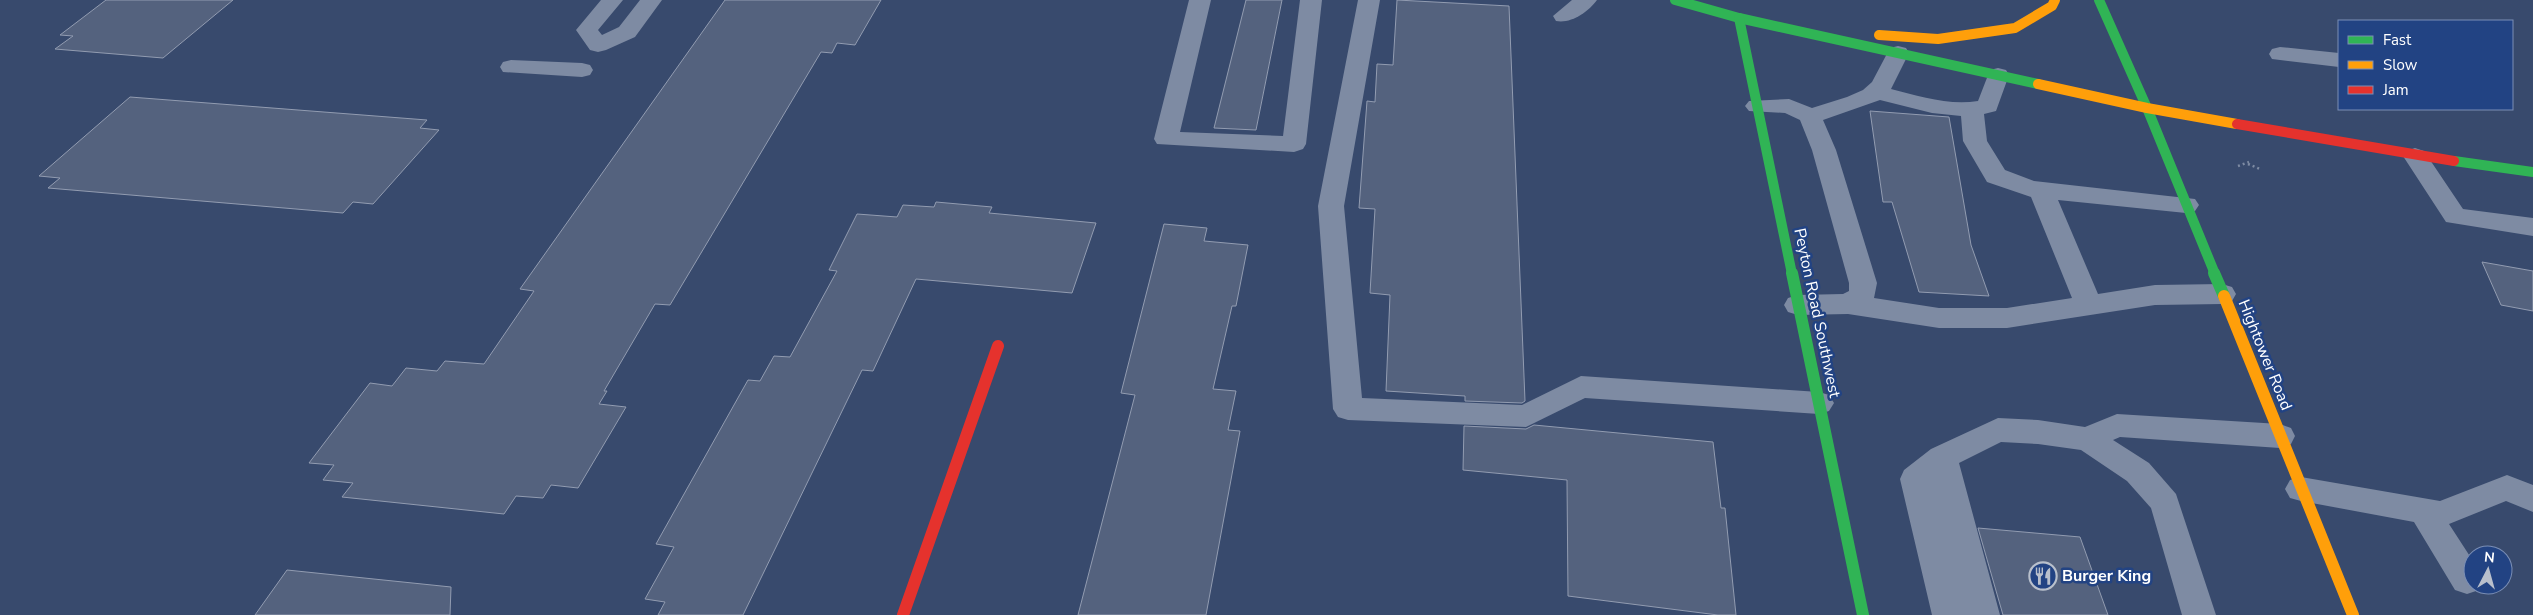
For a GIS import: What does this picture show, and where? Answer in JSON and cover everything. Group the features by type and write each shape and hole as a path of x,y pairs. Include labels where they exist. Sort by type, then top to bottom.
{"street":[{"path":"1675,0 1739,18 2147,108 2415,156 2533,172"},
{"path":"1785,28 1938,39 2015,28 2052,6 2056,0"},
{"name":"Hightower Road","path":"2099,0 2147,108 2353,615"},
{"name":"Peyton Road Southwest","path":"1739,18 1863,615"},
{"path":"903,615 998,346"}],"lane":[{"path":"612,0 587,30 598,45 628,32 651,0"},
{"path":"1200,0 1166,139 1294,144 1311,0"},
{"path":"1369,0 1331,206 1348,409 1526,416 1581,387 1819,403"},
{"path":"1564,16 1586,0"},
{"path":"1810,116 1850,104 1876,92 1892,69 1898,53"},
{"path":"2280,54 2338,60"},
{"path":"512,67 582,70"},
{"path":"1876,92 1947,108 1972,110 1988,106 1998,75"},
{"path":"1757,106 1789,106 1810,116 1824,150 1863,284 1862,295 1848,304"},
{"path":"1972,110 1974,141 1996,176 2031,189 2186,205"},
{"path":"2415,156 2455,216 2533,227"},
{"path":"2042,190 2088,304"},
{"path":"1798,304 1848,304 1939,318 2007,318 2154,295 2222,294"},
{"path":"2088,439 2117,425 2280,436"},
{"path":"1949,615 1915,479 1942,457 1998,430 2038,432 2088,439 2138,472 2165,503 2199,615"},
{"path":"1942,457 1983,615"},
{"path":"2301,489 2441,514 2520,493"},
{"path":"2424,511 2463,574"}],"path":[{"path":"2248,164 2249,159"},
{"path":"2238,166 2248,164 2260,169"}],"building":[{"path":"106,0 233,0 163,58 55,49 73,36 60,35"},
{"path":"725,0 881,0 855,45 837,43 832,53 821,52 670,305 655,304 604,391 607,391 599,404 626,407 578,488 551,485 543,498 516,496 504,514 342,497 353,483 323,480 334,465 309,463 370,383 392,386 406,368 437,371 445,361 484,364 534,291 520,289"},
{"path":"1246,0 1282,0 1256,130 1214,128"},
{"path":"1397,0 1509,6 1525,401 1522,403 1465,401 1465,396 1386,391 1390,295 1370,293 1375,209 1359,208 1367,101 1375,102 1377,64 1393,65"},
{"path":"130,97 427,120 420,128 439,130 373,204 353,202 343,213 48,188 60,178 39,176"},
{"path":"1870,111 1949,117 1971,245 1989,296 1919,292 1892,202 1883,202"},
{"path":"936,202 992,207 989,213 1096,223 1072,293 916,279 873,371 862,370 743,615 658,615 665,602 645,599 674,547 656,544 748,380 760,381 774,356 790,357 837,271 829,270 857,214 897,217 903,205 934,207"},
{"path":"1164,224 1207,228 1204,241 1248,245 1236,306 1232,306 1213,389 1236,391 1228,430 1240,431 1206,615 1078,615 1135,395 1121,393"},
{"path":"2482,262 2533,271 2533,311 2501,305"},
{"path":"1534,425 1713,442 1721,508 1725,508 1736,615 1718,615 1568,596 1567,480 1463,470 1464,426 1526,429"},
{"name":"Burger King","path":"1978,528 2080,537 2108,615 2003,615"},
{"path":"287,570 451,587 450,615 255,615"}],"traffic: fast":[{"path":"1675,0 1739,18 2038,84"},
{"path":"2099,0 2147,108 2224,296"},
{"path":"1739,18 1863,615"},
{"path":"2454,161 2533,172"}],"traffic: slow":[{"path":"1879,35 1938,39 2015,28 2052,6 2055,0"},
{"path":"2038,84 2147,108 2237,124"},
{"path":"2224,296 2353,615"}],"traffic: jam":[{"path":"2237,124 2454,161"},
{"path":"903,615 998,346"}],"place":[{"name":"Burger King","path":"2043,576"}]}
